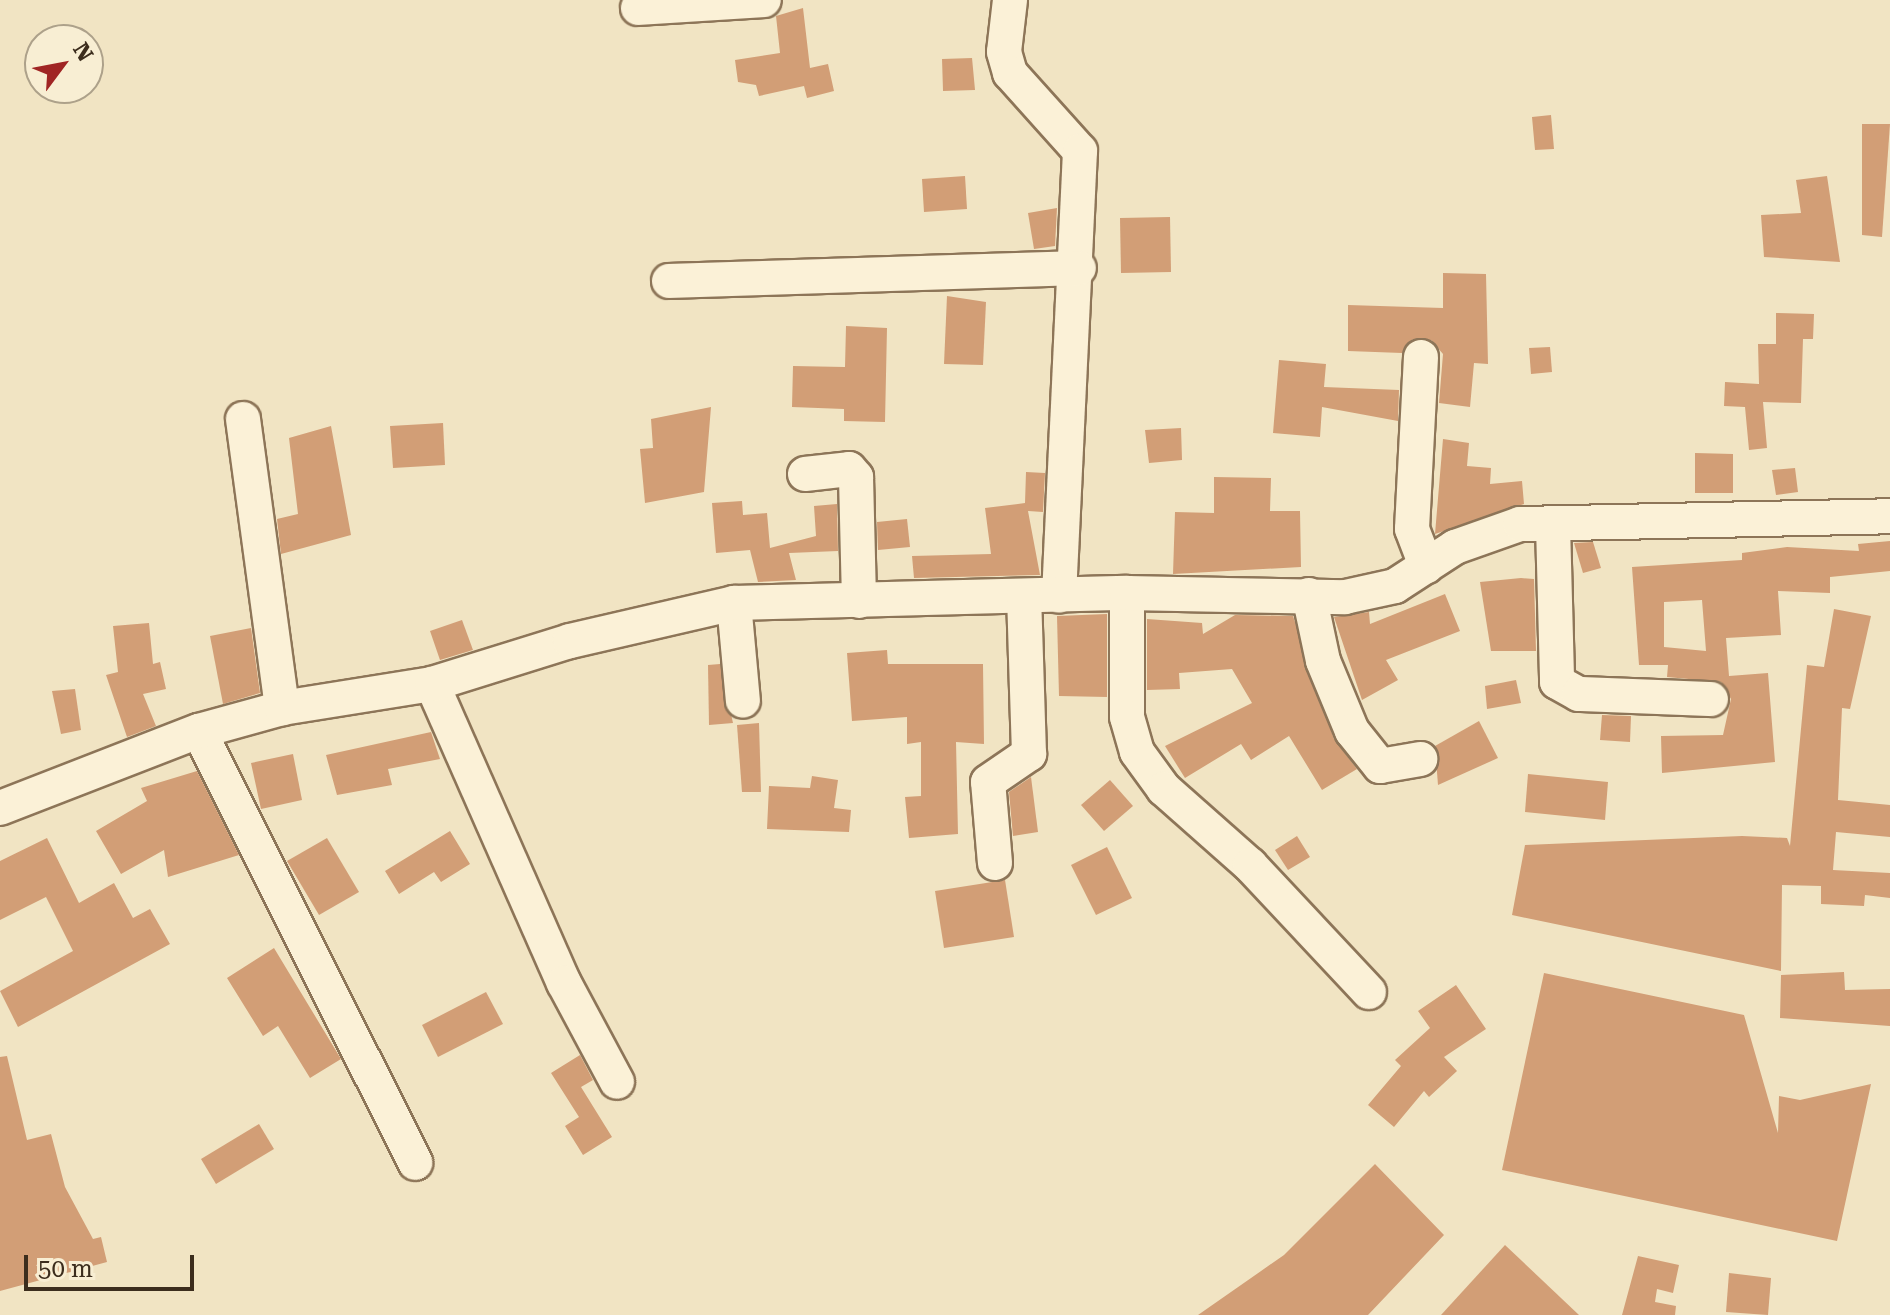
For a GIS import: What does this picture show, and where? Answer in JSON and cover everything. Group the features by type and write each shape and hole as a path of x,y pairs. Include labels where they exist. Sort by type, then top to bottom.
{"street":[{"path":"638,8 764,0"},
{"path":"1010,0 1004,52 1010,73 1080,151 1079,268 1063,426 1059,596"},
{"path":"669,281 1079,268"},
{"path":"1421,357 1412,529 1426,566"},
{"path":"243,419 282,708"},
{"path":"805,474 849,469 856,477 859,601"},
{"path":"0,808 199,731 282,708 432,684 570,641 734,603 1127,593 1374,594 1491,531 1553,525 1890,516"},
{"path":"1553,525 1557,682 1579,694 1711,699"},
{"path":"1127,593 1127,717 1137,752 1164,789 1250,865 1369,992"},
{"path":"1309,595 1323,661 1352,731 1380,766 1420,759"},
{"path":"995,863 988,782 1029,754 1024,596"},
{"path":"734,603 743,701"},
{"path":"432,684 564,983 617,1082"},
{"path":"199,731 415,1163"}],"building":[{"path":"803,8 810,68 828,64 834,91 807,98 804,86 759,96 756,85 738,82 735,60 780,53 776,16"},
{"path":"972,58 975,90 943,91 942,59"},
{"path":"1551,115 1554,149 1535,150 1532,117"},
{"path":"1862,124 1890,124 1882,237 1862,235"},
{"path":"965,176 967,209 924,212 922,179"},
{"path":"1827,176 1840,262 1764,257 1761,215 1801,213 1796,180"},
{"path":"1057,208 1055,246 1034,249 1028,213"},
{"path":"1170,217 1171,272 1121,273 1120,218"},
{"path":"1443,273 1486,274 1488,364 1474,363 1470,407 1439,403 1443,354 1431,340 1413,339 1402,353 1348,351 1348,305 1443,308"},
{"path":"947,296 986,302 983,365 944,364"},
{"path":"1776,313 1814,314 1813,339 1803,339 1801,403 1763,402 1767,448 1749,450 1745,407 1724,406 1725,382 1759,384 1758,344 1776,344"},
{"path":"846,326 887,328 885,422 844,421 844,409 792,407 793,366 845,367"},
{"path":"1550,347 1552,372 1531,374 1529,348"},
{"path":"1279,360 1326,364 1324,387 1399,390 1398,421 1322,407 1320,437 1273,433"},
{"path":"711,407 704,492 645,503 640,449 653,448 651,419"},
{"path":"443,423 445,465 393,468 390,426"},
{"path":"331,426 351,535 281,554 277,519 298,514 289,438"},
{"path":"1181,428 1182,460 1149,463 1145,430"},
{"path":"1443,439 1469,443 1467,466 1491,468 1490,484 1522,481 1524,504 1435,534"},
{"path":"1695,453 1733,454 1733,493 1695,493"},
{"path":"1795,468 1798,492 1776,495 1772,470"},
{"path":"1026,472 1045,473 1043,512 1028,511 1040,575 914,578 912,556 991,554 985,508 1025,503"},
{"path":"1214,477 1271,478 1270,511 1300,511 1301,567 1173,574 1175,512 1214,513"},
{"path":"742,501 743,515 767,513 770,548 816,536 814,506 837,504 838,551 789,553 796,580 758,582 750,550 716,553 712,503"},
{"path":"907,519 910,547 878,550 877,522"},
{"path":"1890,541 1890,571 1830,577 1830,593 1778,591 1781,635 1726,638 1729,676 1768,673 1775,762 1662,773 1661,736 1723,735 1731,699 1721,682 1667,677 1668,665 1639,665 1632,567 1742,560 1742,553 1787,547 1859,551 1858,544","holes":["1702,600 1706,651 1664,647 1664,602"]},
{"path":"1593,542 1601,568 1583,573 1574,543"},
{"path":"1534,579 1536,651 1491,651 1480,582"},
{"path":"1445,594 1460,631 1386,660 1398,680 1362,700 1334,617 1369,612 1370,624"},
{"path":"1834,609 1871,616 1850,709 1842,708 1838,800 1890,805 1890,837 1836,832 1833,870 1890,873 1890,898 1865,895 1864,906 1821,904 1821,886 1782,885 1781,971 1512,915 1525,845 1742,836 1787,838 1790,846 1807,665 1824,667"},
{"path":"1107,614 1107,697 1059,696 1057,616"},
{"path":"1235,615 1293,616 1334,739 1357,769 1322,790 1289,736 1251,760 1241,744 1185,778 1165,746 1252,703 1232,669 1179,673 1180,689 1147,690 1147,619 1202,623 1203,634"},
{"path":"462,620 473,650 440,660 430,631"},
{"path":"149,623 153,664 160,662 166,689 143,694 156,726 127,737 106,675 118,672 113,626"},
{"path":"251,628 260,693 223,704 210,636"},
{"path":"887,650 888,664 983,664 984,744 956,742 958,834 909,838 905,797 921,796 921,742 907,744 907,717 852,721 847,653"},
{"path":"720,664 733,723 709,725 708,665"},
{"path":"1516,680 1521,703 1487,709 1485,686"},
{"path":"75,689 81,730 61,734 52,691"},
{"path":"1602,715 1631,716 1630,742 1600,740"},
{"path":"1479,721 1498,758 1438,785 1435,746"},
{"path":"759,723 761,792 742,792 737,725"},
{"path":"431,732 440,759 388,769 392,785 337,795 326,755"},
{"path":"293,754 302,800 261,809 251,763"},
{"path":"197,771 239,855 168,877 164,850 121,874 96,831 147,801 141,788"},
{"path":"1528,774 1608,782 1605,820 1525,812"},
{"path":"812,776 838,780 834,808 851,810 849,832 767,829 769,786 810,788"},
{"path":"1031,777 1038,832 1013,836 1009,792"},
{"path":"1110,780 1133,806 1104,831 1081,805"},
{"path":"450,831 470,864 441,882 434,872 399,894 385,871"},
{"path":"1297,836 1310,857 1288,870 1275,850"},
{"path":"47,838 79,903 114,883 133,918 150,909 170,944 18,1027 0,991 73,951 46,897 0,920 0,861"},
{"path":"327,838 359,892 319,915 287,861"},
{"path":"1107,847 1132,898 1096,915 1071,865"},
{"path":"1005,880 1014,937 944,948 935,891"},
{"path":"274,948 341,1059 310,1078 278,1026 263,1036 227,978"},
{"path":"1844,972 1845,990 1890,989 1890,1026 1780,1018 1781,975"},
{"path":"1544,973 1744,1015 1778,1133 1779,1096 1800,1100 1871,1084 1837,1241 1502,1170"},
{"path":"1456,985 1486,1029 1444,1057 1457,1071 1429,1097 1424,1091 1394,1127 1368,1105 1401,1066 1395,1060 1430,1028 1418,1011"},
{"path":"486,992 503,1024 438,1057 422,1025"},
{"path":"580,1055 593,1080 581,1087 612,1137 583,1155 565,1126 579,1117 551,1073"},
{"path":"7,1056 27,1140 51,1134 65,1187 93,1239 101,1237 107,1262 0,1291 0,1057"},
{"path":"259,1124 274,1149 216,1184 201,1159"},
{"path":"1375,1164 1444,1235 1368,1315 1198,1315 1284,1255"},
{"path":"1505,1245 1579,1315 1441,1315"},
{"path":"1638,1256 1679,1265 1673,1293 1657,1289 1655,1302 1676,1306 1675,1315 1622,1315"},
{"path":"1729,1273 1771,1278 1768,1315 1726,1312"}]}
